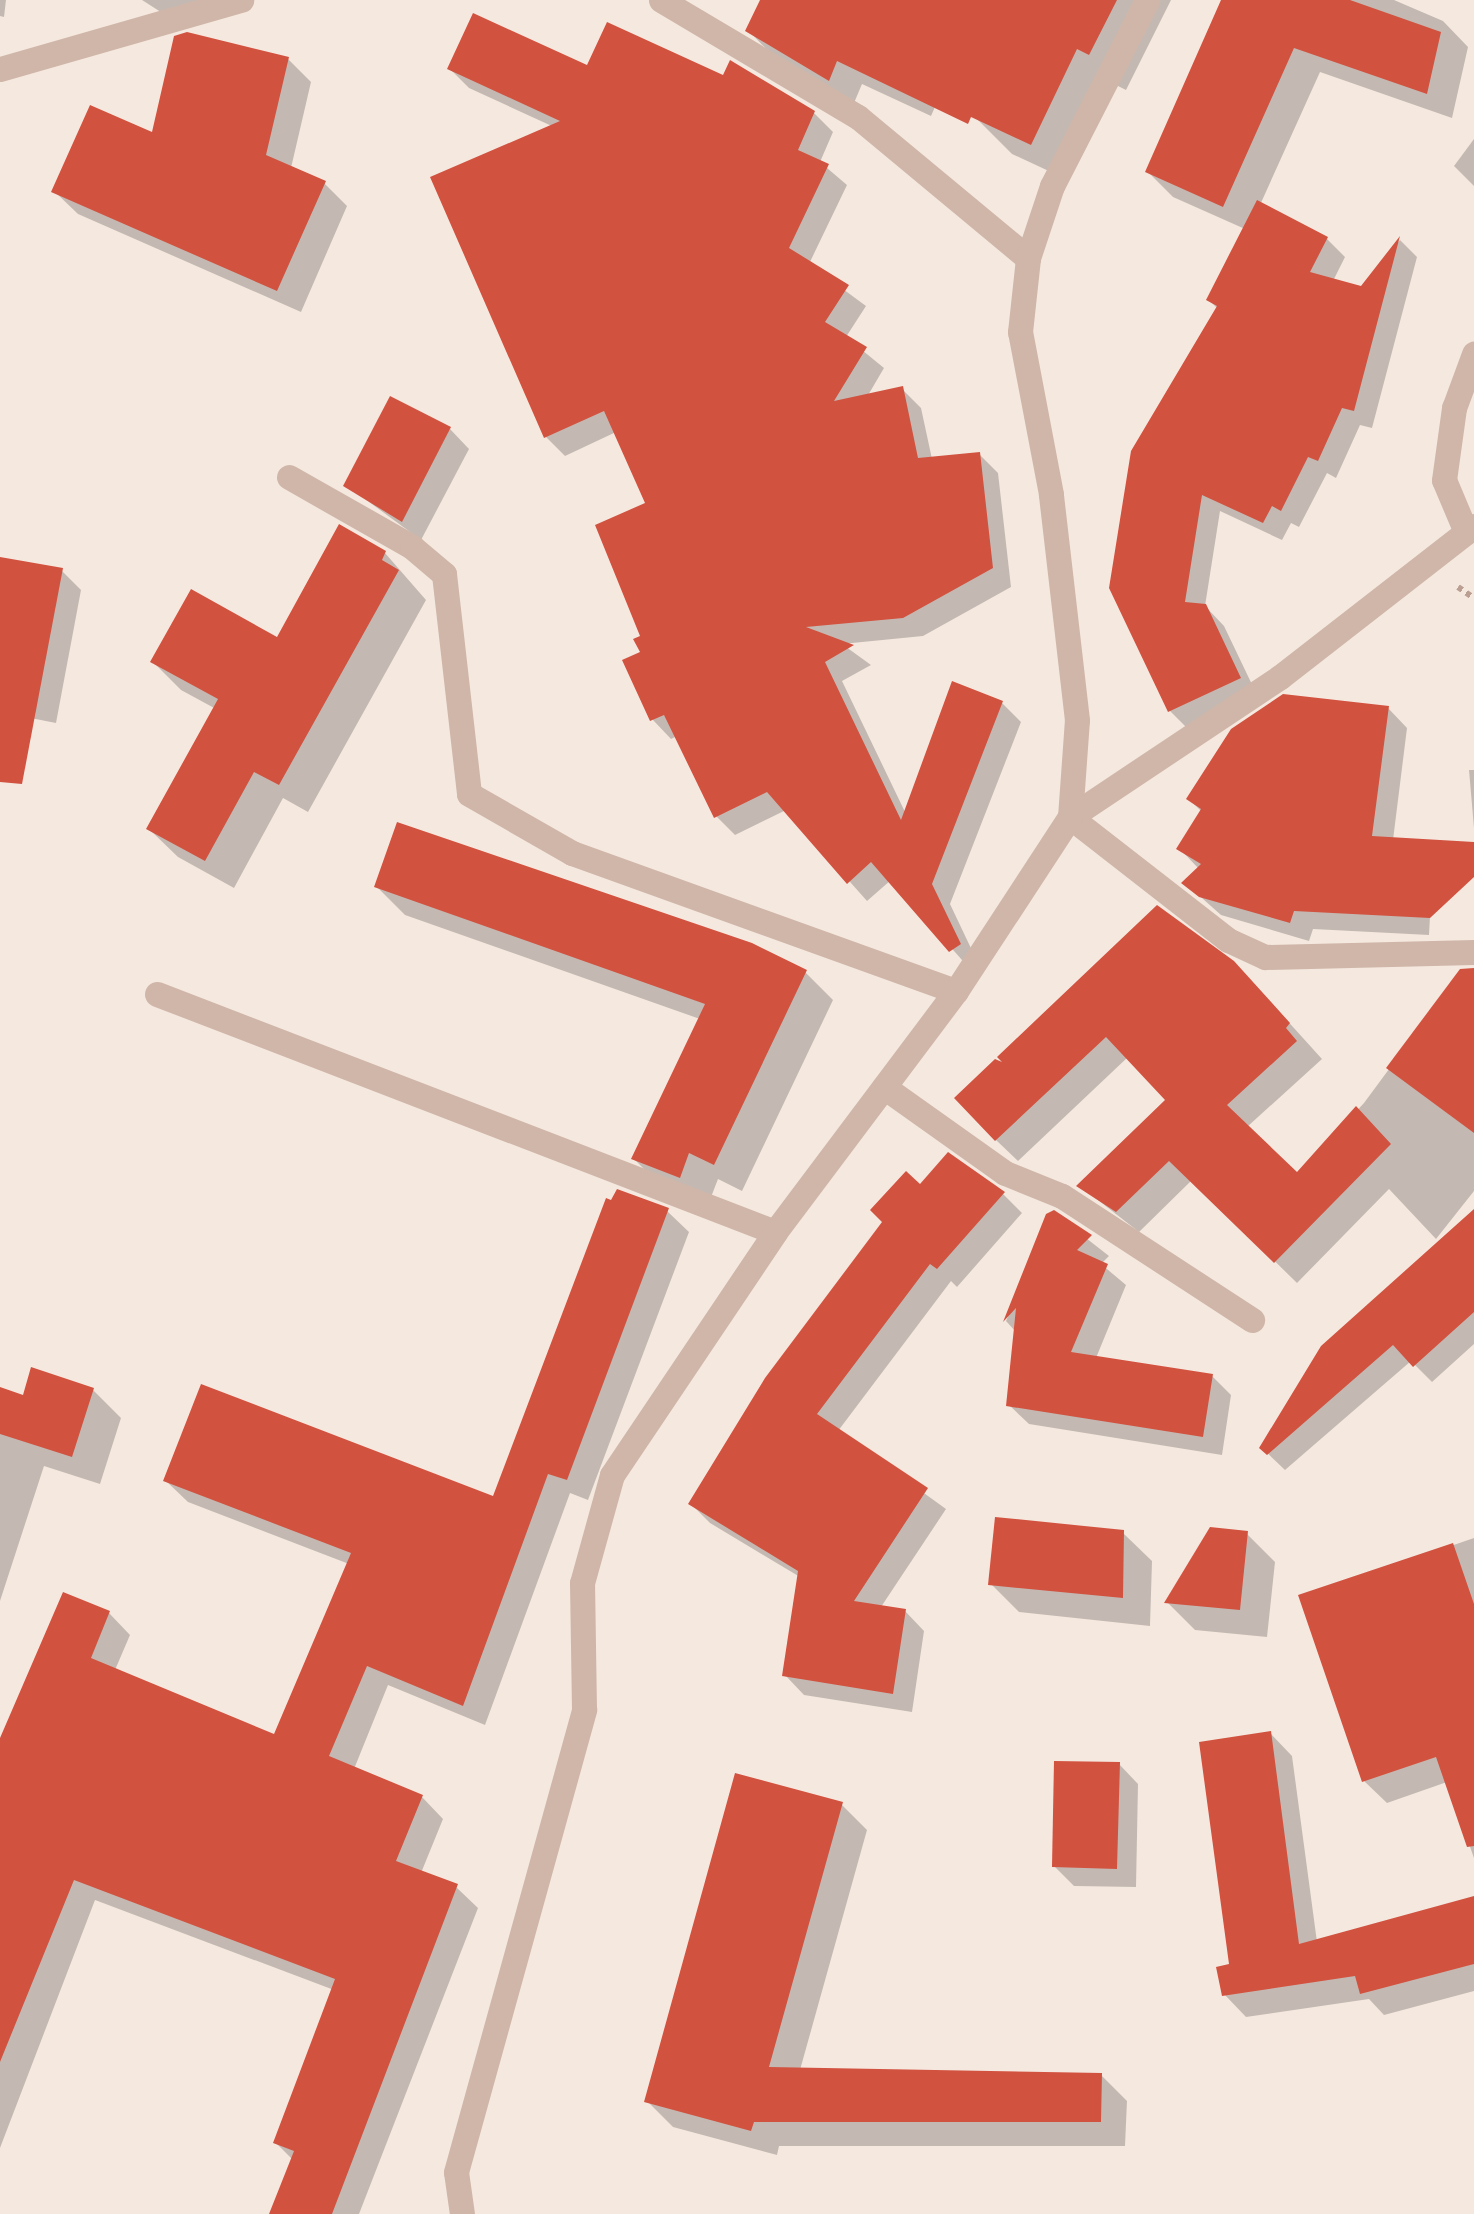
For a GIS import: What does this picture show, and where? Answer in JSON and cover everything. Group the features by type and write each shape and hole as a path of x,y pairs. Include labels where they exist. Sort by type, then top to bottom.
{"street":[{"path":"0,69 241,0"},
{"path":"660,0 858,117 1028,258"},
{"path":"1070,817 1077,720 1051,494 1020,332 1028,258 1052,186 1147,0"},
{"path":"462,2214 456,2172 584,1709 582,1583 612,1475 775,1232 956,991 1070,817 1280,676 1470,529 1444,480 1454,408 1474,354"},
{"path":"289,476 444,574 468,794 572,853 956,991"},
{"path":"1070,817 1228,940 1265,956 1474,952"},
{"path":"157,994 775,1232"},
{"path":"884,1086 1005,1172 1062,1196 1252,1320"}],"building":[{"path":"760,0 1117,0 1089,55 1077,49 1031,145 971,117 968,124 837,61 829,81 745,31"},
{"path":"1221,0 1350,0 1441,32 1427,94 1294,48 1223,207 1145,172"},
{"path":"473,13 587,65 607,22 723,75 730,60 815,111 798,150 829,164 789,248 849,285 825,322 867,347 834,401 903,386 918,458 980,452 993,568 903,618 806,627 854,645 825,662 901,820 952,681 1003,701 932,884 961,944 949,952 871,862 847,884 767,792 714,818 664,715 650,721 622,660 640,652 633,639 640,636 595,525 645,503 604,411 544,438 430,177 560,121 447,69"},
{"path":"187,32 289,57 266,155 326,181 277,291 51,192 90,105 152,132 174,36"},
{"path":"1257,200 1328,237 1310,272 1361,286 1400,236 1354,411 1342,408 1318,461 1308,457 1281,511 1272,506 1263,523 1202,495 1185,602 1206,604 1241,678 1168,712 1109,588 1131,451 1217,306 1206,300"},
{"path":"390,396 451,427 402,522 343,486"},
{"path":"339,524 386,551 382,560 399,570 279,785 254,772 205,861 146,829 218,699 150,662 191,589 277,637"},
{"path":"0,557 63,568 22,784 0,782"},
{"path":"1283,694 1389,706 1372,836 1474,842 1474,877 1430,918 1294,911 1290,923 1199,897 1181,883 1201,864 1176,849 1201,809 1186,799 1231,729"},
{"path":"397,822 752,943 807,970 714,1165 689,1153 680,1178 631,1159 705,1004 374,887"},
{"path":"1157,905 1234,961 1290,1023 1286,1028 1297,1041 1227,1105 1297,1172 1356,1106 1391,1144 1274,1263 1169,1161 1116,1212 1076,1186 1165,1100 1106,1037 995,1141 954,1098 995,1059 1002,1062 997,1057"},
{"path":"1474,968 1474,1133 1386,1068 1460,969"},
{"path":"948,1152 1005,1192 937,1269 930,1264 817,1414 928,1488 854,1601 906,1609 893,1694 782,1676 798,1571 688,1504 765,1378 882,1222 870,1210 906,1171 920,1184"},
{"path":"617,1189 669,1208 567,1480 548,1474 463,1706 367,1666 329,1756 423,1795 396,1861 458,1884 332,2214 269,2214 294,2151 273,2143 335,1979 74,1880 0,2062 0,1738 63,1592 110,1611 91,1658 274,1734 351,1553 163,1481 201,1384 493,1496 606,1198 611,1200"},
{"path":"1474,1209 1474,1312 1413,1367 1393,1345 1267,1455 1259,1448 1321,1346"},
{"path":"1054,1210 1092,1235 1077,1250 1108,1264 1071,1352 1213,1374 1203,1437 1006,1406 1016,1308 1003,1322 1046,1214"},
{"path":"31,1367 94,1388 72,1457 0,1434 0,1387 23,1395"},
{"path":"995,1517 1124,1530 1123,1598 988,1585"},
{"path":"1210,1527 1248,1531 1240,1610 1164,1603"},
{"path":"1453,1543 1474,1604 1474,1846 1467,1847 1436,1757 1362,1782 1298,1595"},
{"path":"1271,1731 1299,1944 1474,1896 1474,1964 1360,1994 1355,1976 1222,1996 1216,1967 1229,1964 1199,1742"},
{"path":"1054,1761 1120,1762 1117,1869 1052,1867"},
{"path":"735,1773 843,1802 769,2067 1102,2073 1101,2122 754,2122 751,2131 644,2102"}]}
